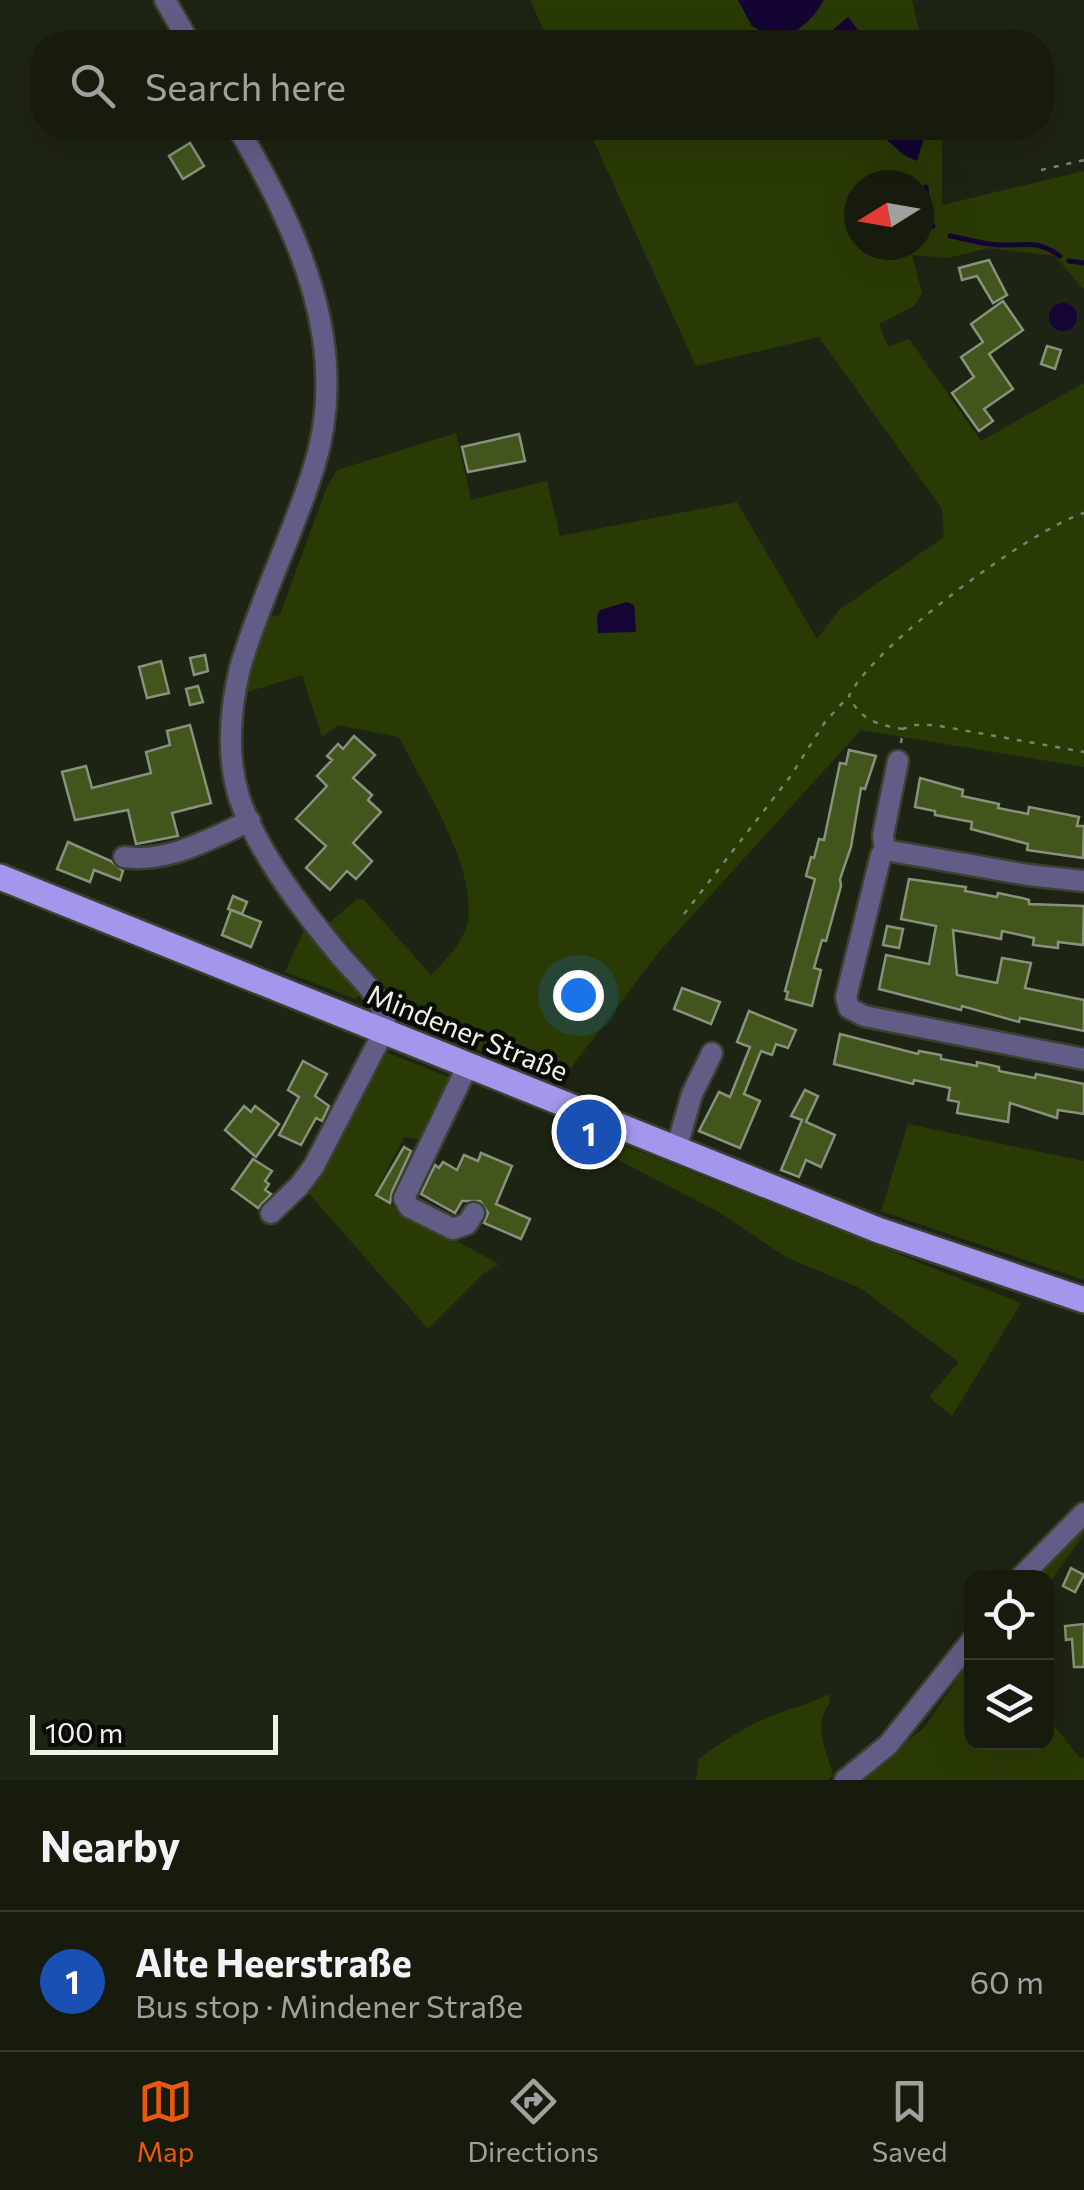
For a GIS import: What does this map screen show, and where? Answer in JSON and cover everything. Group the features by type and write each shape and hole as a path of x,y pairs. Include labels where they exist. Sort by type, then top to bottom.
{"main road":[{"name":"Mindener Straße","path":"0,877 878,1230 1084,1300"}],"street":[{"path":"165,0 183,30"},
{"path":"245,140 274,189 314,290 327,361 328,396 314,467 248,639 232,701 232,764 239,798 250,821 314,923 378,998 386,1014 384,1029 314,1166 300,1186 271,1213"},
{"path":"886,850 883,835 898,761"},
{"path":"124,857 158,858 250,821"},
{"path":"1084,882 886,850 881,854 846,997 849,1008 864,1016 1084,1059"},
{"path":"676,1150 692,1094 712,1053"},
{"path":"468,1066 404,1198 409,1207 453,1229 467,1224 474,1213"},
{"path":"1028,1570 1084,1513"},
{"path":"845,1780 888,1744 964,1650"}],"path":[{"path":"1041,170 1084,160"},
{"path":"684,914 790,777 856,679 894,640 1030,540 1084,514"},
{"path":"848,696 855,710 868,720 903,729 934,725 1084,752"},
{"path":"898,761 903,729"}],"green space":[{"path":"530,0 738,0 752,26 813,17 824,0 912,0 919,30 858,30 848,17 833,30 544,30"},
{"path":"593,140 887,140 916,160 923,140 942,140 942,205 1084,171 1084,290 1055,256 989,248 947,258 934,257 934,170 844,170 844,260 913,260 922,293 914,306 879,324 888,347 909,339 981,441 1084,383 1084,767 861,730 658,953 561,1081 416,1027 329,923 357,899 364,900 431,975 465,932 469,903 457,854 399,737 338,725 322,737 302,675 241,694 267,614 279,617 327,487 337,470 456,433 471,500 547,481 560,536 737,502 817,639 839,610 944,537 942,509 819,337 696,366"},
{"path":"305,928 360,993 356,999 285,972"},
{"path":"383,1051 456,1080 427,1141 404,1137 374,1196 499,1264 484,1273 428,1329 305,1189"},
{"path":"908,1124 1084,1161 1084,1280 881,1211"},
{"path":"596,1134 1021,1303 952,1416 929,1397 959,1362 862,1289 786,1257 719,1212 587,1144"},
{"path":"1084,1525 1084,1534 1054,1576 1054,1570 1037,1570"},
{"path":"964,1668 964,1750 1054,1750 1054,1726 1084,1758 1084,1780 859,1780 925,1727"},
{"path":"828,1694 830,1703 821,1729 833,1775 828,1780 696,1780 699,1759 727,1739 765,1718"}],"shaded area":[{"path":"738,0 824,0 814,15 796,30 759,30 752,26"},
{"path":"848,17 858,30 833,30"},
{"path":"887,140 923,140 917,161"},
{"path":"1063,303 1073,307 1077,317 1073,327 1063,331 1053,327 1049,317 1053,307"},
{"path":"627,602 634,605 636,632 598,633 600,610"}],"building":[{"path":"190,143 204,166 183,179 169,156"},
{"path":"989,260 1007,295 993,303 977,276 962,280 959,268"},
{"path":"1003,301 1023,330 989,354 1013,389 984,409 993,421 979,431 952,393 974,377 961,357 983,342 971,324"},
{"path":"1047,346 1061,350 1055,369 1041,364"},
{"path":"519,434 525,461 468,472 462,447"},
{"path":"205,655 208,671 194,675 190,658"},
{"path":"161,661 169,693 147,698 139,667"},
{"path":"198,686 203,702 190,705 186,689"},
{"path":"190,725 211,803 172,813 178,836 136,844 128,810 75,820 62,772 86,766 92,788 151,773 146,752 170,745 167,731"},
{"path":"354,736 375,755 353,778 372,795 368,800 381,812 353,843 372,861 356,879 347,871 330,890 306,868 326,846 296,819 327,786 317,776 332,760 327,756 338,744 343,749"},
{"path":"849,750 876,756 865,789 861,788 841,886 814,968 821,970 812,1006 786,999 785,991 815,879 806,876 811,857 814,858 819,839 824,840 840,763 846,764"},
{"path":"920,778 963,790 962,796 999,804 998,808 1028,814 1029,807 1079,817 1077,826 1084,826 1083,858 1027,850 1028,844 971,829 972,822 915,807"},
{"path":"68,842 111,861 123,871 120,880 94,870 90,882 57,869"},
{"path":"909,879 966,887 965,891 997,897 998,893 1022,898 1029,900 1029,904 1084,906 1083,945 1058,942 1058,948 1033,945 1034,938 1002,931 1001,939 953,930 957,975 997,983 1002,958 1031,963 1025,988 1084,1000 1084,1031 1020,1018 1019,1022 879,989 886,955 929,964 936,926 901,919"},
{"path":"233,896 247,902 242,914 228,909"},
{"path":"231,910 261,922 251,947 222,935"},
{"path":"887,926 903,929 899,948 883,945"},
{"path":"682,988 720,1002 711,1024 674,1009"},
{"path":"749,1011 796,1030 788,1048 776,1044 772,1055 761,1051 744,1094 760,1101 740,1148 699,1131 719,1092 730,1097 750,1047 737,1042"},
{"path":"840,1034 918,1054 919,1051 941,1055 941,1059 999,1067 999,1071 1084,1084 1084,1114 1058,1110 1057,1118 1010,1103 1008,1122 957,1113 959,1102 948,1100 950,1088 914,1080 913,1084 834,1064"},
{"path":"303,1061 327,1074 315,1096 329,1106 322,1121 316,1118 301,1145 279,1135 299,1097 288,1090"},
{"path":"805,1090 818,1096 806,1122 835,1135 821,1167 806,1160 799,1177 781,1170 802,1120 791,1116"},
{"path":"244,1106 251,1112 255,1106 279,1124 256,1157 225,1130"},
{"path":"404,1147 411,1151 390,1203 376,1195"},
{"path":"481,1153 512,1166 496,1204 530,1219 521,1239 484,1223 488,1213 480,1201 462,1201 455,1213 421,1194 435,1165 439,1168 443,1162 457,1170 464,1155 478,1161"},
{"path":"253,1159 272,1171 265,1181 269,1184 265,1190 271,1194 258,1208 232,1189"},
{"path":"1071,1568 1084,1575 1075,1592 1063,1586"},
{"path":"1084,1624 1084,1667 1074,1667 1072,1639 1066,1640 1065,1626"}],"waterway":[{"path":"950,236 992,244 1040,246 1060,256"},
{"path":"1069,261 1084,263"}],"place":[{"name":"Alte Heerstraße","path":"589,1132"}]}
